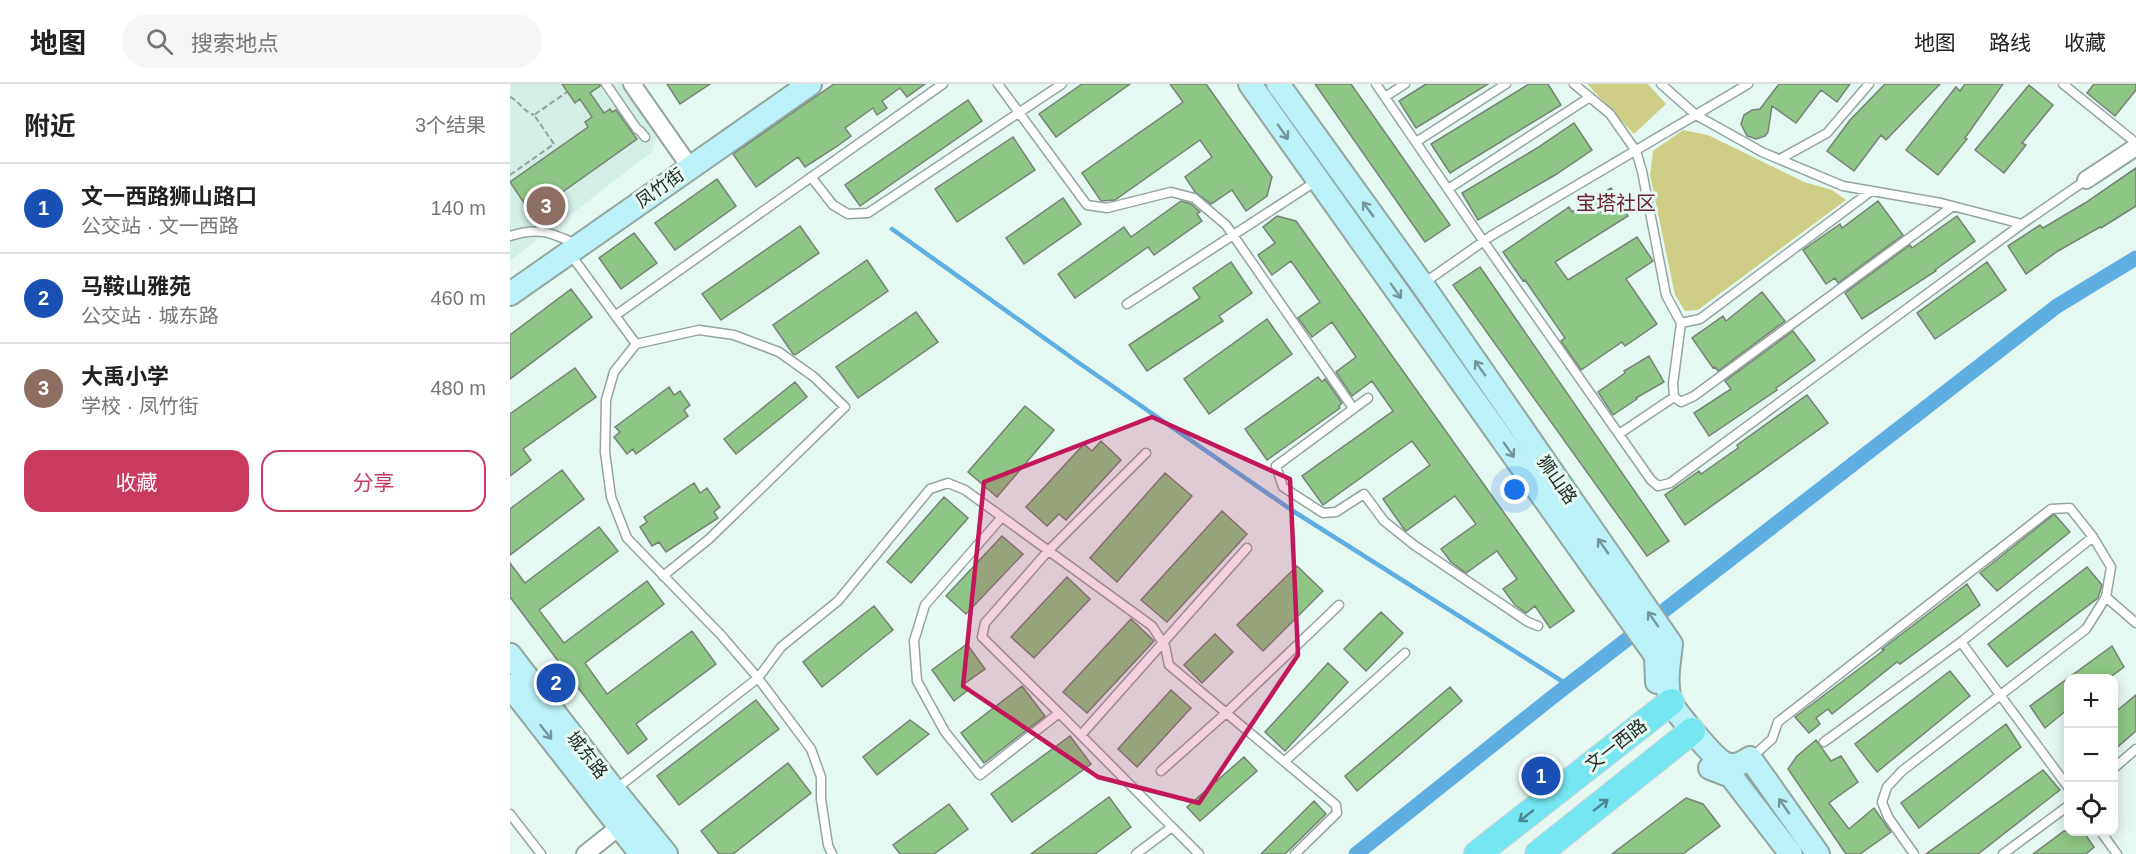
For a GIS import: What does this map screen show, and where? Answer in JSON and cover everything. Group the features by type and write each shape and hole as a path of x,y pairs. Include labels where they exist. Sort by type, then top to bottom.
{"main road":[{"name":"凤竹街","path":"510,294 810,84"},
{"name":"狮山路","path":"1250,84 1663,650 1667,681 1665,707"},
{"name":"狮山路","path":"1278,84 1422,284 1628,600"},
{"name":"城东路","path":"510,655 666,854"},
{"name":"城东路","path":"510,686 641,854"},
{"path":"1665,707 1688,735 1708,767 1731,776 1791,854"},
{"name":"文一西路","path":"1477,854 1665,707"},
{"path":"1688,735 1724,763 1737,765 1750,758 1818,854"},
{"name":"文一西路","path":"1538,854 1688,735"}],"street":[{"path":"632,84 690,167"},
{"path":"2086,180 2136,145"},
{"path":"585,854 620,826"}],"lane":[{"path":"606,84 645,137"},
{"path":"616,315 943,84"},
{"path":"998,84 1087,205 1107,208 1171,192 1194,198 1226,225 1353,408"},
{"path":"811,177 833,205 848,214 868,213 1062,84"},
{"path":"1376,84 1651,480 1659,486 1670,483 2022,224 2086,180"},
{"path":"1385,97 1405,84"},
{"path":"1416,142 1506,84"},
{"path":"1574,84 1610,114 1636,151 1666,295 1681,323 1673,384 1674,397"},
{"path":"1661,84 1695,115 1780,159 1843,186 1953,206 2022,224"},
{"path":"1422,284 1484,242 1748,84"},
{"path":"1780,159 1827,133 1869,84"},
{"path":"2063,84 2136,145"},
{"path":"1448,189 1590,97"},
{"path":"1127,304 1318,180"},
{"path":"1681,323 1700,319 1870,191"},
{"path":"1674,397 1681,402 1694,396 1953,206"},
{"path":"510,236 542,230 558,235 574,249 636,344"},
{"path":"663,576 709,538 845,407 814,377 779,352 734,335 699,330 636,344 614,372 606,400 605,452 611,497 627,538 663,576 721,635 758,678 811,749 821,777 821,799 828,845 832,854"},
{"path":"1619,434 1674,397"},
{"path":"1368,398 1276,466 1283,487 1323,513 1336,512 1364,494 1384,521 1414,545 1528,622 1538,626"},
{"path":"1146,453 1048,551 985,623 982,637 1199,854"},
{"path":"614,790 758,678 781,647 838,601 930,489 948,483 965,490 1152,626 1163,643 1169,665 1336,805 1337,813 1295,854"},
{"path":"1750,758 1772,739 1778,722 2051,509 2070,508 2093,537 2110,567 2106,597 2085,629 1902,771 1887,787 1882,802 1888,817 1914,854"},
{"path":"1002,517 925,605 914,641 917,681 945,732 980,775 1059,714"},
{"path":"1824,742 1961,642 2093,537"},
{"path":"1081,735 1247,548"},
{"path":"2106,597 2136,623"},
{"path":"1161,771 1227,713 1339,605"},
{"path":"1961,642 2064,782"},
{"path":"1285,761 1405,653"},
{"path":"2118,765 2136,749"},
{"path":"2003,854 2064,809"},
{"path":"512,820 541,854"},
{"path":"1136,854 1172,827"},
{"path":"2104,836 2117,854"}],"path":[{"path":"534,115 567,92"},
{"path":"510,97 516,100 524,111 534,115 554,144 510,175"}],"highlighted area":[{"path":"1152,417 1290,479 1298,655 1199,803 1098,777 963,686 984,482"}],"shaded area":[{"path":"510,84 621,84 657,135 652,152 510,261"},
{"path":"1587,84 1648,84 1666,104 1634,134"},
{"path":"1683,130 1708,135 1804,182 1832,190 1846,200 1698,310 1685,311 1675,295 1650,175 1653,151"}],"building":[{"path":"562,84 600,84 590,93 604,113 610,109 612,112 616,110 637,139 557,196 559,199 534,218 510,182 588,127 585,122 592,117 580,99 575,103"},
{"path":"667,84 710,84 680,104"},
{"path":"834,84 925,84 907,97 900,88 882,101 887,108 877,115 873,108 845,128 851,136 836,147 805,167 798,157 756,187 733,154"},
{"path":"1082,84 1130,84 1056,137 1039,114"},
{"path":"1170,84 1206,84 1272,177 1267,196 1246,211 1232,190 1211,204 1195,192 1185,177 1212,157 1200,140 1115,200 1101,201 1082,173 1183,102"},
{"path":"1315,84 1351,84 1450,225 1425,242"},
{"path":"1426,84 1488,84 1416,128 1399,101"},
{"path":"1529,84 1548,84 1561,105 1450,173 1431,144"},
{"path":"1779,84 1850,84 1837,102 1821,90 1796,123 1772,106 1768,132 1765,136 1756,139 1747,136 1741,124 1744,115 1752,110 1760,109"},
{"path":"1885,84 1940,84 1886,140 1881,135 1854,171 1827,151 1850,120"},
{"path":"1965,84 2003,84 1965,138 1967,139 1938,175 1906,150 1956,87 1960,91"},
{"path":"2094,84 2136,84 2136,90 2115,116 2087,93"},
{"path":"2029,85 2053,105 2022,143 2026,145 2004,173 1975,150"},
{"path":"968,100 982,121 860,206 845,185"},
{"path":"1574,123 1592,150 1555,175 1478,220 1462,193"},
{"path":"1013,137 1035,170 957,222 935,189"},
{"path":"2136,168 2136,206 2058,251 2026,274 2008,246 2040,225 2043,228 2085,203"},
{"path":"717,179 736,206 675,250 655,223"},
{"path":"1611,188 1628,216 1555,262 1568,280 1637,237 1653,261 1626,279 1657,324 1625,346 1622,342 1581,370 1561,341 1565,338 1503,252 1569,207 1572,212"},
{"path":"1063,198 1081,224 1024,264 1006,238"},
{"path":"1181,201 1191,204 1200,212 1197,214 1202,221 1154,255 1148,247 1075,298 1058,274 1124,227 1131,237"},
{"path":"1878,201 1903,235 1838,283 1835,278 1826,284 1803,250 1840,224 1842,228"},
{"path":"1277,216 1296,221 1574,611 1550,628 1535,606 1526,613 1515,605 1503,589 1517,579 1497,551 1466,573 1451,562 1441,549 1476,524 1455,496 1406,531 1404,529 1383,499 1430,465 1412,441 1323,505 1302,476 1393,411 1372,381 1352,396 1336,372 1356,357 1332,322 1312,337 1298,318 1320,302 1291,261 1272,275 1258,255 1275,243 1263,227"},
{"path":"1957,216 1975,241 1936,271 1862,319 1845,293 1910,245 1912,248"},
{"path":"800,226 819,253 721,320 702,294"},
{"path":"634,233 657,263 621,289 599,258"},
{"path":"867,260 888,291 795,355 793,354 773,325"},
{"path":"1231,262 1252,293 1219,316 1223,321 1147,371 1129,345 1200,298 1193,288"},
{"path":"1987,262 2006,290 1935,339 1917,313"},
{"path":"1480,267 1669,541 1647,556 1453,285"},
{"path":"571,289 592,317 510,379 510,335"},
{"path":"1762,292 1785,321 1718,371 1715,367 1713,368 1692,338 1723,316 1726,321"},
{"path":"916,312 938,342 858,398 836,367"},
{"path":"1267,319 1292,354 1209,414 1184,379"},
{"path":"1793,331 1815,360 1776,388 1777,390 1709,436 1694,413 1731,389 1725,381"},
{"path":"1649,356 1664,382 1613,415 1598,392 1625,373 1624,371"},
{"path":"575,368 596,397 523,449 531,460 510,476 510,414"},
{"path":"1318,377 1322,382 1325,379 1342,403 1340,408 1267,460 1245,429"},
{"path":"795,382 807,397 736,454 724,439"},
{"path":"669,387 674,395 680,391 690,405 684,410 688,416 636,454 633,449 627,454 614,437 620,432 615,427"},
{"path":"1807,395 1828,423 1685,525 1665,495 1699,471 1701,474 1738,448 1737,445"},
{"path":"1025,406 1054,430 997,497 968,472"},
{"path":"1101,441 1121,460 1066,520 1059,514 1047,526 1026,507 1084,444 1092,451"},
{"path":"562,470 584,499 510,555 510,509"},
{"path":"1165,473 1192,496 1117,582 1090,558"},
{"path":"694,483 700,493 707,488 720,507 714,512 718,518 666,552 659,542 652,546 640,527 647,522 644,517"},
{"path":"944,497 968,518 911,583 887,562"},
{"path":"1222,511 1247,534 1167,622 1141,600"},
{"path":"2053,515 2070,532 1997,591 1980,573"},
{"path":"599,527 618,551 539,610 564,643 647,581 664,604 585,663 607,694 692,631 716,664 636,724 647,739 628,754 510,597 510,563 525,583"},
{"path":"1002,536 1023,554 966,614 946,596"},
{"path":"1297,566 1323,591 1263,651 1237,625"},
{"path":"2087,567 2102,585 2098,598 2007,667 1988,644"},
{"path":"1067,577 1090,599 1034,658 1011,637"},
{"path":"1967,584 1980,605 1900,664 1897,662 1832,714 1828,709 1816,718 1820,724 1809,733 1795,717 1884,650 1882,649"},
{"path":"874,606 893,630 822,687 803,662"},
{"path":"1381,612 1403,633 1366,671 1344,649"},
{"path":"1131,619 1154,641 1087,713 1063,692"},
{"path":"1215,634 1233,652 1202,683 1184,665"},
{"path":"967,644 985,669 964,684 968,690 954,701 932,670"},
{"path":"2112,646 2124,667 2114,674 2074,674"},
{"path":"1328,663 1348,682 1285,751 1265,732"},
{"path":"1950,671 1970,696 1877,772 1855,744"},
{"path":"2064,681 2064,712 2045,728 2030,706"},
{"path":"1022,686 1045,716 984,763 961,733"},
{"path":"1450,687 1462,701 1357,791 1345,776"},
{"path":"1171,690 1191,708 1137,767 1118,749"},
{"path":"2136,695 2136,731 2118,747 2118,728 2118,710"},
{"path":"756,700 779,729 679,805 657,776"},
{"path":"910,720 929,734 877,775 863,757"},
{"path":"2006,724 2021,747 1919,828 1901,803"},
{"path":"1070,736 1091,764 1012,822 991,794"},
{"path":"1816,740 1831,761 1841,756 1858,782 1829,803 1849,829 1874,808 1891,832 1860,854 1846,854 1788,769 1797,756"},
{"path":"1244,757 1257,771 1200,821 1187,807"},
{"path":"788,763 811,793 733,854 719,854 701,831"},
{"path":"2043,770 2060,790 1978,854 1926,854"},
{"path":"1109,797 1131,827 1095,854 1031,854"},
{"path":"1686,798 1703,804 1720,826 1683,854 1612,854"},
{"path":"1314,801 1326,814 1285,854 1261,854"},
{"path":"949,804 968,829 934,854 900,854 893,845"},
{"path":"2064,831 2064,836 2086,836 2094,847 2086,854 2033,854"}],"waterway":[{"path":"892,229 1079,363 1293,511 1568,685"},
{"path":"1356,854 1550,699 2057,306 2136,258"}],"place":[{"name":"大禹小学","path":"546,206"},
{"name":"马鞍山雅苑","path":"556,683"},
{"name":"文一西路狮山路口","path":"1541,776"}],"district":[{"name":"宝塔社区","path":"1616,203"}]}
